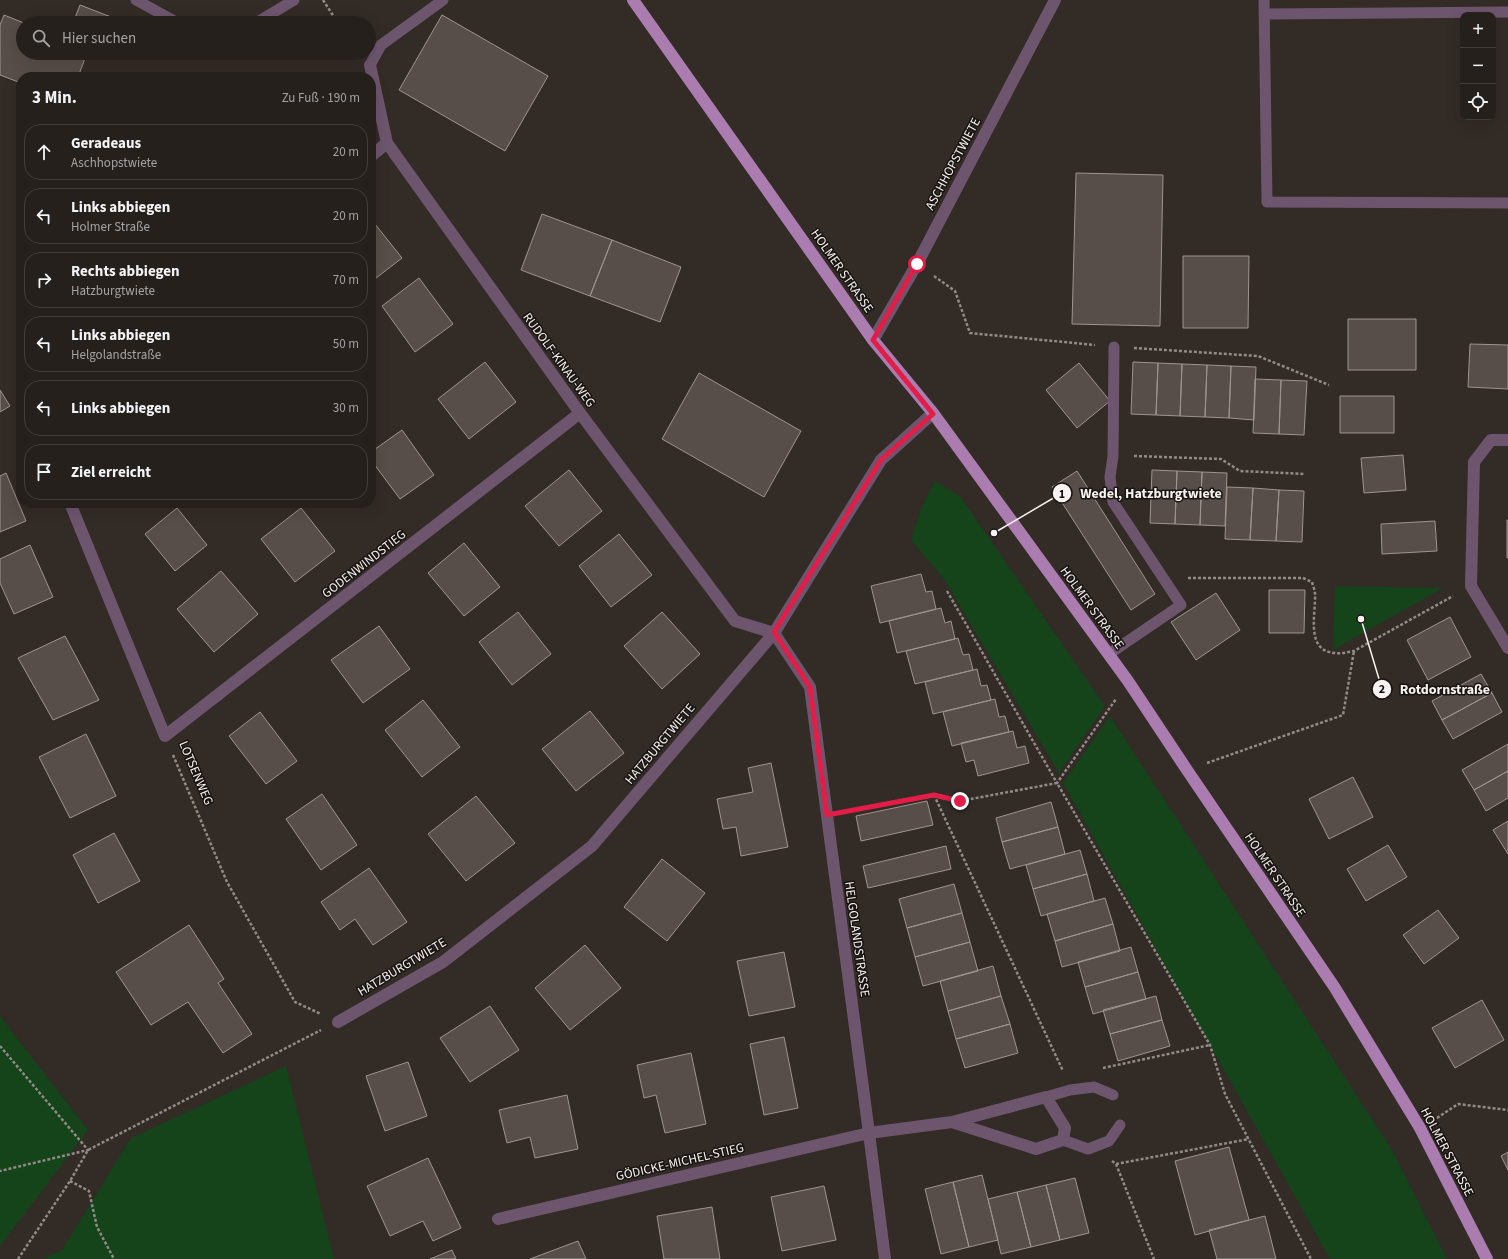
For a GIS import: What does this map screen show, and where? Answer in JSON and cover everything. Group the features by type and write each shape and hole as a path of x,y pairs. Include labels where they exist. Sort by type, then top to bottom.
{"main road":[{"name":"HOLMER STRASSE","path":"633,0 873,340 933,414 1128,681 1186,770 1335,988 1420,1128 1487,1259"}],"street":[{"name":"ASCHHOPSTWIETE","path":"873,340 917,264 1055,0"},
{"name":"RUDOLF-KINAU-WEG","path":"370,65 372,72"},
{"name":"RUDOLF-KINAU-WEG","path":"376,93 387,143 580,414 735,621 774,632"},
{"path":"376,152 387,143"},
{"name":"GODENWINDSTIEG","path":"165,736 580,414"},
{"name":"HATZBURGTWIETE","path":"338,1022 443,962 592,846 774,632 881,460 933,414"},
{"path":"1508,440 1491,440 1474,462 1471,586 1508,648"},
{"name":"LOTSENWEG","path":"72,508 165,736"},
{"name":"HELGOLANDSTRASSE","path":"774,632 810,687 870,1133 885,1259"},
{"path":"952,1122 1036,1149 1063,1140 1065,1128 1046,1097"},
{"name":"GÖDICKE-MICHEL-STIEG","path":"498,1219 870,1133 952,1122 1046,1097"}],"lane":[{"path":"136,0 165,16"},
{"path":"268,16 294,0"},
{"path":"376,54 381,44 443,0"},
{"path":"1264,0 1267,202 1508,203"},
{"path":"1264,14 1508,12"},
{"path":"370,65 373,60"},
{"path":"1109,654 1181,605 1113,502 1110,477 1113,456 1114,347"},
{"path":"1046,1097 1070,1090 1094,1086 1114,1095"},
{"path":"1063,1140 1088,1149 1109,1141 1120,1125"}],"path":[{"path":"323,0 333,16"},
{"path":"1113,456 1221,459 1240,471 1305,474"},
{"path":"1164,578 1303,578 1312,582 1315,593 1314,632 1318,644 1325,651 1336,654 1354,651 1471,586"},
{"path":"947,591 1210,1045 1225,1094 1311,1259"},
{"path":"1186,770 1343,715 1354,651"},
{"path":"827,815 934,795 960,801 1057,783 1128,681"},
{"name":"LOTSENWEG","path":"165,736 227,882 295,1002 338,1022"},
{"path":"934,795 1065,1076 1070,1090"},
{"path":"0,1170 88,1150 338,1022"},
{"path":"1096,1069 1210,1045"},
{"path":"0,1046 88,1150"},
{"path":"1420,1128 1458,1104 1508,1110"},
{"path":"1088,1149 1116,1164 1248,1139"},
{"path":"18,1259 70,1181 88,1150"},
{"path":"1116,1164 1154,1259"},
{"path":"70,1181 89,1191 97,1227 114,1259"}],"green space":[{"path":"935,481 960,496 1105,706 1059,773 944,579 911,540 921,509"},
{"path":"1335,586 1443,588 1333,650"},
{"path":"1110,716 1392,1150 1447,1259 1330,1259 1063,783"},
{"path":"0,1016 88,1130 0,1246"},
{"path":"286,1066 334,1259 42,1259 62,1250 131,1138"}],"building":[{"path":"80,5 109,16 76,16"},
{"path":"4,15 16,20 16,60 84,60 80,72 16,72 16,81 0,75 0,25"},
{"path":"442,15 548,76 505,151 399,90"},
{"path":"1076,173 1163,175 1160,326 1072,324"},
{"path":"542,214 612,240 590,296 521,270"},
{"path":"376,225 402,258 376,278"},
{"path":"612,240 681,267 660,322 590,296"},
{"path":"1183,256 1249,256 1248,328 1183,328"},
{"path":"419,278 453,324 415,352 382,306"},
{"path":"1348,319 1416,319 1416,370 1348,370"},
{"path":"1470,344 1508,345 1508,389 1468,387"},
{"path":"485,362 516,402 469,439 438,399"},
{"path":"1133,362 1158,363 1156,415 1131,414"},
{"path":"1079,363 1110,401 1077,428 1046,390"},
{"path":"1158,363 1182,364 1180,416 1156,415"},
{"path":"1182,364 1207,365 1205,417 1180,416"},
{"path":"1207,365 1231,366 1229,418 1205,417"},
{"path":"1231,366 1256,367 1254,420 1229,418"},
{"path":"699,373 801,431 764,497 662,439"},
{"path":"1255,379 1281,380 1279,434 1253,433"},
{"path":"1281,380 1307,381 1304,435 1279,434"},
{"path":"0,390 10,406 0,412"},
{"path":"1340,396 1394,396 1394,433 1340,433"},
{"path":"402,430 434,475 400,499 376,467 376,448"},
{"path":"1403,455 1406,490 1364,493 1361,458"},
{"path":"569,470 602,511 559,546 525,506"},
{"path":"1152,470 1177,471 1175,524 1150,523"},
{"path":"1077,471 1155,594 1131,610 1052,487"},
{"path":"1177,471 1202,472 1200,525 1175,524"},
{"path":"1202,472 1227,473 1225,526 1200,525"},
{"path":"6,473 16,497 16,508 21,508 26,521 0,532 0,476"},
{"path":"1227,487 1253,488 1250,540 1225,539"},
{"path":"1253,488 1279,490 1276,541 1250,540"},
{"path":"1279,490 1304,491 1302,542 1276,541"},
{"path":"177,508 207,545 175,571 145,534"},
{"path":"301,508 335,551 295,582 261,539"},
{"path":"1508,520 1508,558 1507,558"},
{"path":"1435,521 1437,551 1382,554 1381,524"},
{"path":"619,534 652,575 611,607 579,566"},
{"path":"464,543 500,587 464,616 428,573"},
{"path":"30,545 53,597 14,614 0,583 0,559"},
{"path":"221,571 258,614 214,652 177,609"},
{"path":"921,574 926,592 932,591 936,609 880,623 871,586"},
{"path":"1269,590 1305,590 1304,633 1269,633"},
{"path":"1216,593 1240,630 1196,660 1171,622"},
{"path":"941,608 945,623 951,621 955,639 897,653 889,621"},
{"path":"518,612 551,654 512,685 479,642"},
{"path":"662,612 700,654 662,689 624,646"},
{"path":"1450,617 1471,657 1428,680 1407,640"},
{"path":"379,626 410,669 363,703 331,660"},
{"path":"65,636 99,700 53,720 18,658"},
{"path":"958,638 963,655 969,654 973,670 915,684 906,651"},
{"path":"977,669 981,686 987,685 991,700 933,714 925,682"},
{"path":"1481,674 1492,693 1442,720 1432,701"},
{"path":"1492,693 1502,712 1453,739 1442,720"},
{"path":"995,699 999,717 1005,716 1009,732 952,746 943,712"},
{"path":"423,700 460,747 422,777 385,730"},
{"path":"590,711 624,753 576,791 542,749"},
{"path":"260,712 297,761 266,784 229,736"},
{"path":"1013,731 1017,748 1025,746 1029,763 978,776 974,760 966,762 961,743"},
{"path":"86,734 116,796 70,818 39,757"},
{"path":"1508,744 1508,771 1474,790 1462,770"},
{"path":"771,763 788,847 741,856 736,827 723,829 717,799 753,792 748,768"},
{"path":"1508,771 1508,798 1486,811 1474,790"},
{"path":"1353,777 1373,817 1329,839 1309,799"},
{"path":"322,794 357,845 321,870 286,819"},
{"path":"476,796 515,843 466,881 428,834"},
{"path":"927,801 933,825 861,841 856,816"},
{"path":"1051,802 1058,827 1002,842 996,818"},
{"path":"1508,821 1508,854 1493,830"},
{"path":"1058,827 1065,854 1010,869 1002,842"},
{"path":"114,833 140,881 98,903 73,855"},
{"path":"1388,845 1407,877 1366,901 1347,869"},
{"path":"946,846 951,869 868,888 863,866"},
{"path":"1080,850 1087,874 1033,889 1026,865"},
{"path":"662,859 705,893 667,941 624,907"},
{"path":"369,868 407,922 373,945 355,919 340,930 321,902"},
{"path":"1087,874 1094,901 1041,916 1033,889"},
{"path":"954,884 962,913 907,928 899,899"},
{"path":"1105,898 1113,924 1055,941 1047,914"},
{"path":"1438,910 1459,938 1424,964 1403,935"},
{"path":"962,913 970,942 915,957 907,928"},
{"path":"1113,924 1120,951 1062,967 1055,941"},
{"path":"189,925 224,979 218,983 252,1034 223,1053 188,1002 151,1025 116,972"},
{"path":"970,942 978,971 923,986 915,957"},
{"path":"585,945 621,988 570,1030 535,988"},
{"path":"1131,947 1138,972 1085,987 1078,962"},
{"path":"784,952 795,1007 749,1016 737,961"},
{"path":"993,966 1001,996 948,1011 940,981"},
{"path":"1138,972 1146,999 1093,1014 1085,987"},
{"path":"1001,996 1010,1024 956,1039 948,1011"},
{"path":"1156,996 1162,1020 1110,1034 1103,1010"},
{"path":"1482,1000 1504,1040 1455,1068 1432,1028"},
{"path":"490,1006 519,1050 470,1082 440,1038"},
{"path":"1162,1020 1170,1046 1118,1061 1110,1034"},
{"path":"1010,1024 1018,1053 965,1068 956,1039"},
{"path":"784,1037 798,1108 764,1115 750,1044"},
{"path":"691,1053 706,1124 665,1133 656,1095 644,1098 637,1065"},
{"path":"408,1062 427,1116 385,1131 366,1076"},
{"path":"567,1095 578,1149 535,1158 530,1137 507,1143 499,1110"},
{"path":"1229,1147 1249,1220 1195,1235 1175,1161"},
{"path":"1508,1152 1508,1170 1501,1156"},
{"path":"428,1158 461,1228 433,1241 423,1221 390,1236 367,1186"},
{"path":"982,1175 998,1240 969,1247 953,1182"},
{"path":"1075,1178 1089,1233 1060,1240 1046,1185"},
{"path":"953,1182 969,1247 941,1254 925,1189"},
{"path":"1046,1185 1060,1240 1031,1247 1017,1192"},
{"path":"824,1186 836,1240 782,1251 771,1197"},
{"path":"1017,1192 1031,1247 1001,1254 988,1199"},
{"path":"712,1207 720,1259 664,1259 657,1216"},
{"path":"1265,1216 1276,1259 1217,1259 1209,1230"},
{"path":"578,1241 586,1259 530,1259"},
{"path":"452,1250 456,1259 430,1259"}],"place":[{"name":"Wedel, Hatzburgtwiete","path":"994,533"},
{"name":"Rotdornstraße","path":"1361,619"}],"route":[{"path":"917,264 873,340 933,414 881,460 774,632 810,687 827,815 934,795 960,801"}]}
